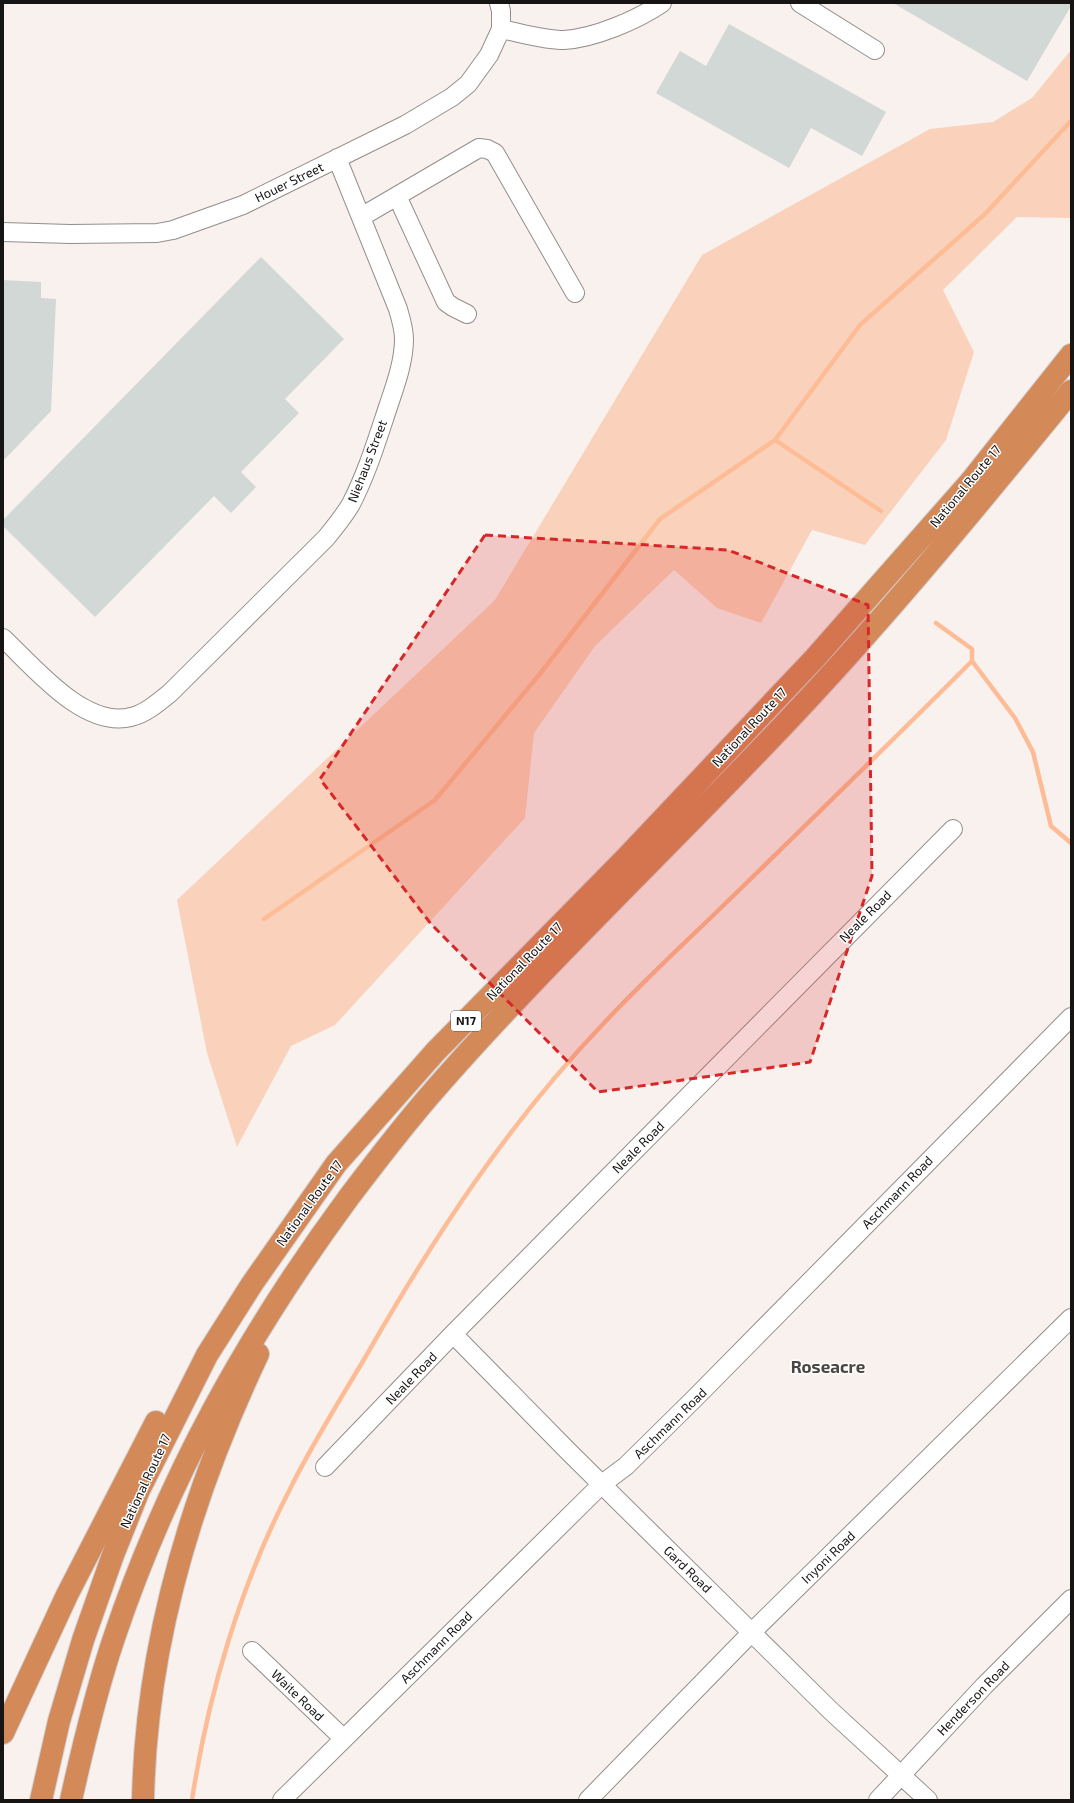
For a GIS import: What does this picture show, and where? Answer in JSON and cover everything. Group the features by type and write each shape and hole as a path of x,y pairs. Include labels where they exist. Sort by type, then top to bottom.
{"highway":[{"name":"National Route 17","path":"41,1800 59,1721 83,1640 113,1555 139,1490 207,1355 252,1284 336,1164 436,1051 626,858 814,658 971,481 1071,355"},
{"name":"N17","path":"71,1800 95,1701 113,1642 150,1541 172,1490 218,1398 240,1359 293,1276 376,1161 434,1090 555,960 803,705 960,526 1071,390"},
{"path":"3,1733 67,1596 134,1464 210,1324 254,1258 296,1204 336,1164"},
{"path":"143,1800 148,1732 156,1667 170,1596 185,1539 233,1406 293,1276"}],"street":[{"name":"Houer Street","path":"3,232 137,234 173,230 243,205 405,125 452,97 468,84 489,55 501,29 501,11 499,3"},
{"path":"501,29 545,38 576,38 592,35 614,27 662,3"},
{"path":"800,3 875,50"},
{"path":"361,217 479,148 491,151 495,153 575,294"},
{"name":"Niehaus Street","path":"3,638 68,699 85,710 100,716 116,719 132,717 148,709 170,693 205,660 326,538 350,505 360,485 394,389 401,362 404,340 403,326 398,309 337,158"},
{"path":"397,196 446,302 467,314"},
{"name":"Neale Road","path":"325,1467 453,1334 953,829"},
{"name":"Aschmann Road","path":"282,1800 602,1484 626,1466 695,1398 1071,1017"},
{"name":"Inyoni Road","path":"588,1800 752,1632 1071,1318"},
{"name":"Gard Road","path":"453,1334 602,1484 831,1710 902,1774 928,1800"},
{"name":"Henderson Road","path":"878,1800 984,1686 1071,1599"},
{"name":"Waite Road","path":"252,1651 344,1739"}],"highlighted area":[{"path":"485,535 728,550 868,605 872,876 810,1062 598,1092 431,924 320,779"}],"shaded area":[{"path":"1071,50 1071,218 1017,217 943,290 974,352 946,440 865,545 812,530 761,623 717,608 674,570 595,646 534,733 525,818 335,1025 291,1046 237,1147 207,1053 177,900 495,600 702,255 930,129 993,122 1032,98"}],"building":[{"path":"893,3 1071,3 1071,6 1027,81"},
{"path":"729,24 886,112 862,156 811,128 789,168 656,93 680,51 706,66"},
{"path":"261,257 344,339 285,399 299,413 241,472 256,487 231,513 214,496 95,617 3,526 3,520"},
{"path":"3,280 41,282 41,298 56,299 51,411 3,461"}],"waterway":[{"path":"264,919 435,800 539,675 660,519 775,440 860,325 985,214 1071,121"},
{"path":"775,440 881,511"},
{"path":"936,623 972,649 972,661 1015,718 1033,752 1051,826 1071,843"},
{"path":"192,1800 207,1721 228,1642 255,1565 271,1527 326,1422 446,1224 505,1140 536,1100 569,1061 619,1007 972,661"}],"district":[{"name":"Roseacre","path":"828,1367"}]}
